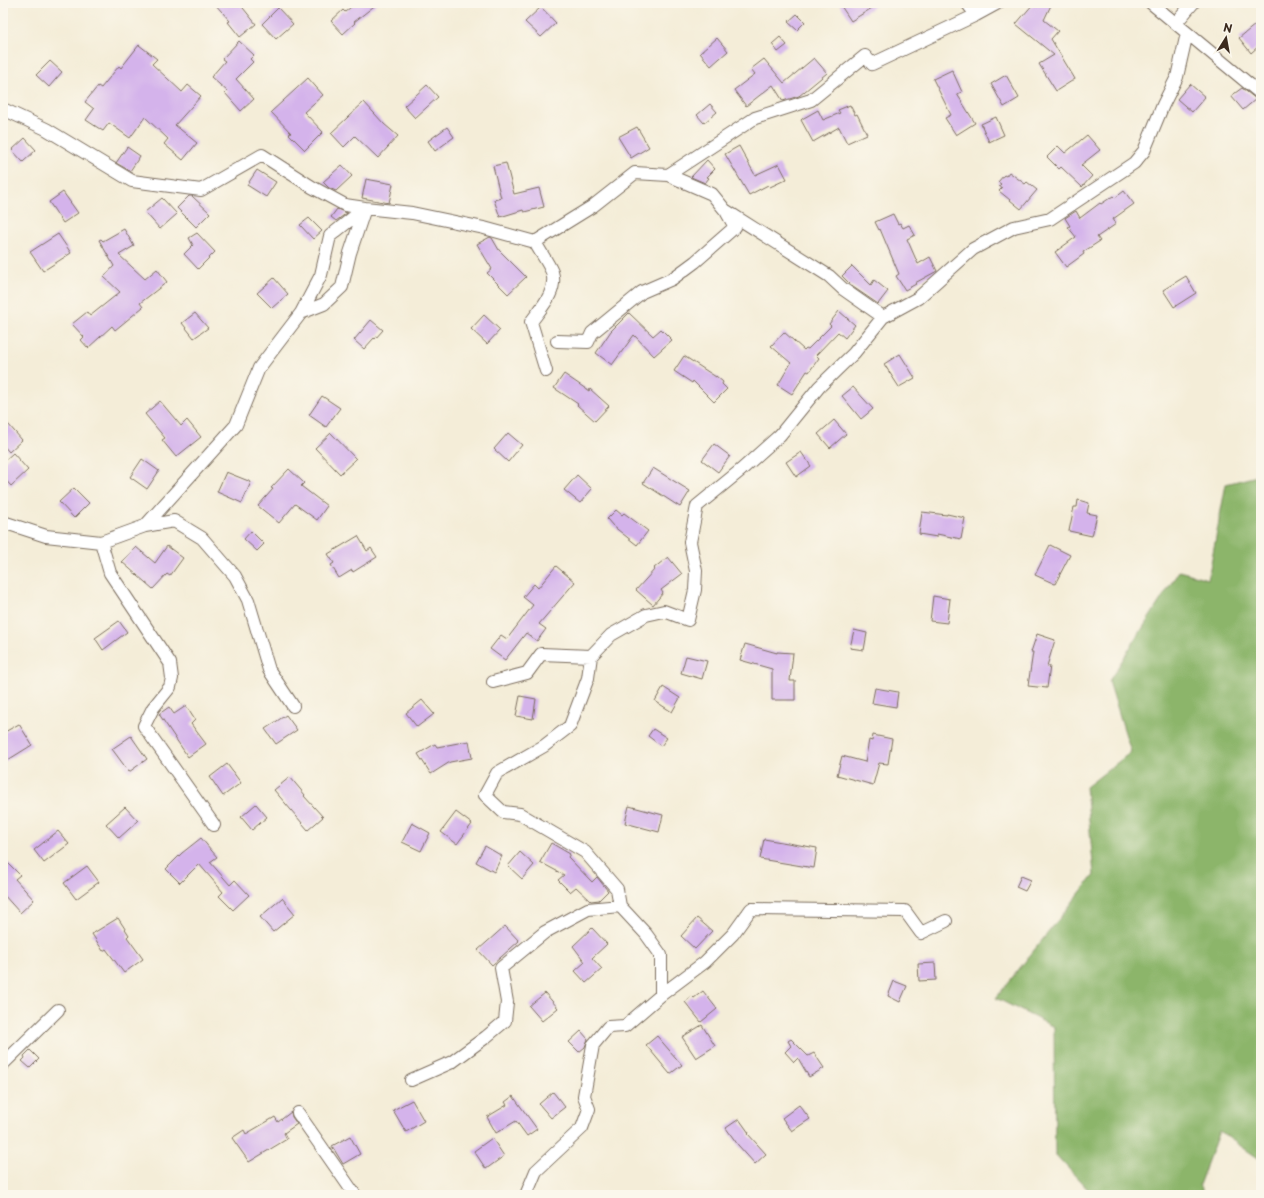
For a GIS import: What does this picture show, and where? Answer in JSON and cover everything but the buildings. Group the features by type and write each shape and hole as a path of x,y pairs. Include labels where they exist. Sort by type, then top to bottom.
{"street":[{"path":"967,3 976,15"},
{"path":"668,175 755,118 811,100 864,56 872,64 976,15 998,3"},
{"path":"1151,3 1261,94"},
{"path":"1176,23 1193,3"},
{"path":"661,995 661,956 646,934 620,906 617,889 585,852 520,814 503,812 485,795 496,773 544,746 570,726 588,678 591,656 611,635 646,615 664,611 688,620 695,590 696,571 690,542 697,506 741,470 780,435 819,387 854,353 883,317 918,298 973,249 1014,227 1050,219 1134,163 1144,151 1162,105 1177,77 1187,33"},
{"path":"3,108 46,129 132,181 201,190 262,155 312,187 345,205 412,213 484,228 535,242 552,272 553,286 546,300 531,322 546,372"},
{"path":"535,242 593,206 635,172 668,175 712,194 725,210 735,227 695,262 672,279 642,292 592,333 588,342 557,341"},
{"path":"145,526 236,425 260,368 301,313 320,275 330,236 365,208"},
{"path":"301,313 324,304 342,287 350,253 365,208"},
{"path":"725,210 829,276 842,289 883,317"},
{"path":"3,522 46,536 101,542 145,526 174,521 202,538 235,576 248,600 269,670 293,706"},
{"path":"101,542 110,573 170,663 172,678 170,687 152,708 144,726 214,825"},
{"path":"493,682 526,673 541,654 591,656"},
{"path":"411,1080 452,1062 486,1037 504,1021 507,1002 501,968 544,932 588,910 620,906"},
{"path":"526,1195 536,1171 582,1128 589,1109 584,1096 593,1045 608,1027 625,1026 661,995 705,962 734,934 751,909 905,910 921,933 946,921"},
{"path":"3,1064 58,1010"},
{"path":"298,1113 355,1195"}],"green space":[{"path":"1261,475 1261,1160 1219,1131 1199,1185 1205,1195 1093,1195 1055,1154 1054,1027 996,998 1094,875 1086,787 1131,752 1109,681 1179,571 1208,579 1226,484"}]}
